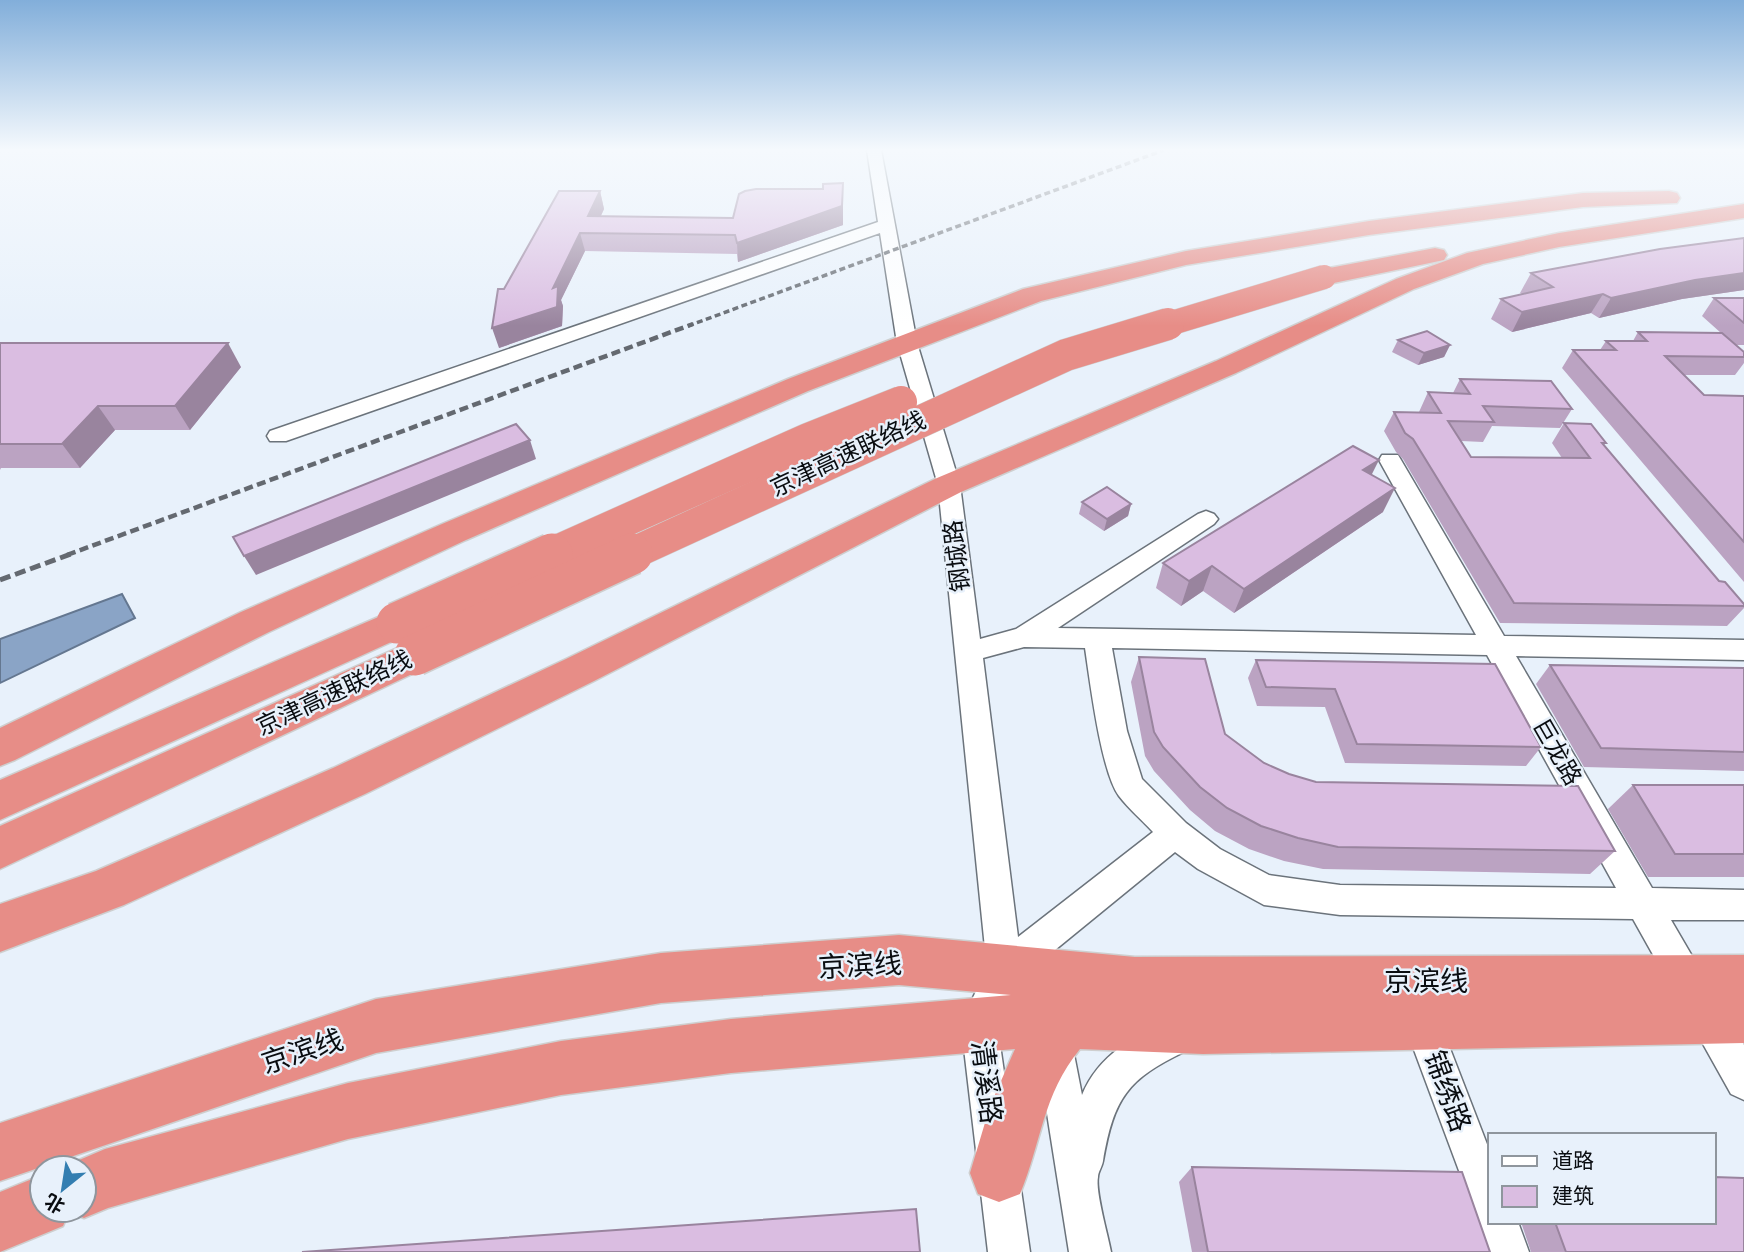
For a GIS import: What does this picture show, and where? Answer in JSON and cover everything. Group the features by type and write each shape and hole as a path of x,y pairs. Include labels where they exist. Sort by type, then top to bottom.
{"highway":[{"path":"0,748 255,622 454,532 797,385 1032,295 1186,258 1369,228 1520,208"},
{"name":"京津高速联络线","path":"0,801 406,639 835,459 1066,355 1423,237 1587,208"},
{"name":"京津高速联络线","path":"1315,271 1624,220 1744,209"},
{"path":"0,928 107,889 349,781 580,670 948,485 1226,367 1405,285 1476,258 1559,240 1744,209"},
{"name":"京津高速联络线","path":"0,848 406,639"},
{"name":"京滨线","path":"0,1152 376,1026 661,978 899,960 1135,982 1413,1002 1713,1004 1744,980"},
{"path":"999,1173 1028,1077 1057,1026 1095,1000 1135,982"},
{"name":"京滨线","path":"98,1182 348,1111 561,1068 731,1046 979,1023 1203,1027 1413,1002"},
{"path":"0,1223 28,1211"}],"street":[{"name":"钢城路","path":"883,208 907,343 948,485 1005,969"},
{"path":"278,436 886,225"},
{"name":"巨龙路","path":"1390,460 1644,904 1713,1004 1744,1081"},
{"path":"1024,637 1206,519"},
{"path":"968,652 1024,637 1497,648 1744,650"},
{"path":"1097,640 1113,731 1129,786 1175,833 1209,859 1264,890 1340,900 1744,905"},
{"path":"1090,1252 1057,1026 1005,969 1175,833"},
{"name":"清溪路","path":"1005,969 979,1023 1009,1252"},
{"name":"锦绣路","path":"1413,1002 1488,1199"},
{"path":"1079,1185 1093,1109 1111,1080 1124,1065 1144,1050 1203,1027"},
{"path":"1498,1224 1508,1252"}],"water":[{"path":"122,594 135,618 0,683 0,639"}],"building":[{"path":"549,208 592,208 588,216 733,218 735,208 835,208 737,243 735,235 580,233 553,288 558,286 557,307 492,328 498,289 504,289"},
{"path":"1744,238 1744,273 1695,280 1611,298 1603,294 1522,312 1501,299 1553,287 1531,273 1660,249"},
{"path":"1714,298 1744,298 1744,323"},
{"path":"1427,331 1450,345 1424,353 1398,340"},
{"path":"1638,332 1722,333 1744,352 1744,357 1665,356 1704,395 1744,396 1744,542 1573,350 1616,350 1606,341 1647,341"},
{"path":"0,343 228,343 175,406 98,406 62,444 0,444"},
{"path":"1460,379 1551,381 1572,409 1483,406 1494,422 1448,421 1471,457 1590,458 1564,423 1591,424 1606,443 1602,443 1719,581 1725,582 1744,606 1514,603 1394,412 1441,413 1428,392 1470,394"},
{"path":"516,424 530,440 244,556 233,537"},
{"path":"1353,446 1379,460 1363,470 1395,488 1244,589 1212,566 1189,581 1163,563"},
{"path":"1107,487 1131,504 1107,519 1082,502"},
{"path":"1139,657 1205,659 1225,734 1264,763 1289,774 1316,782 1578,786 1615,851 1338,847 1261,826 1227,808 1200,787 1163,747 1154,732"},
{"path":"1256,660 1495,664 1541,747 1357,744 1335,689 1266,687"},
{"path":"1550,665 1744,668 1744,752 1601,748"},
{"path":"1633,785 1744,785 1744,854 1675,854"},
{"path":"1192,1167 1462,1172 1490,1252 1208,1252"},
{"path":"1716,1177 1744,1178 1744,1252 1566,1252 1556,1224 1716,1224"},
{"path":"916,1209 920,1252 302,1252"}],"railway":[{"path":"688,326 1006,208"},
{"path":"67,555 693,324"},
{"path":"0,580 71,554"}]}
